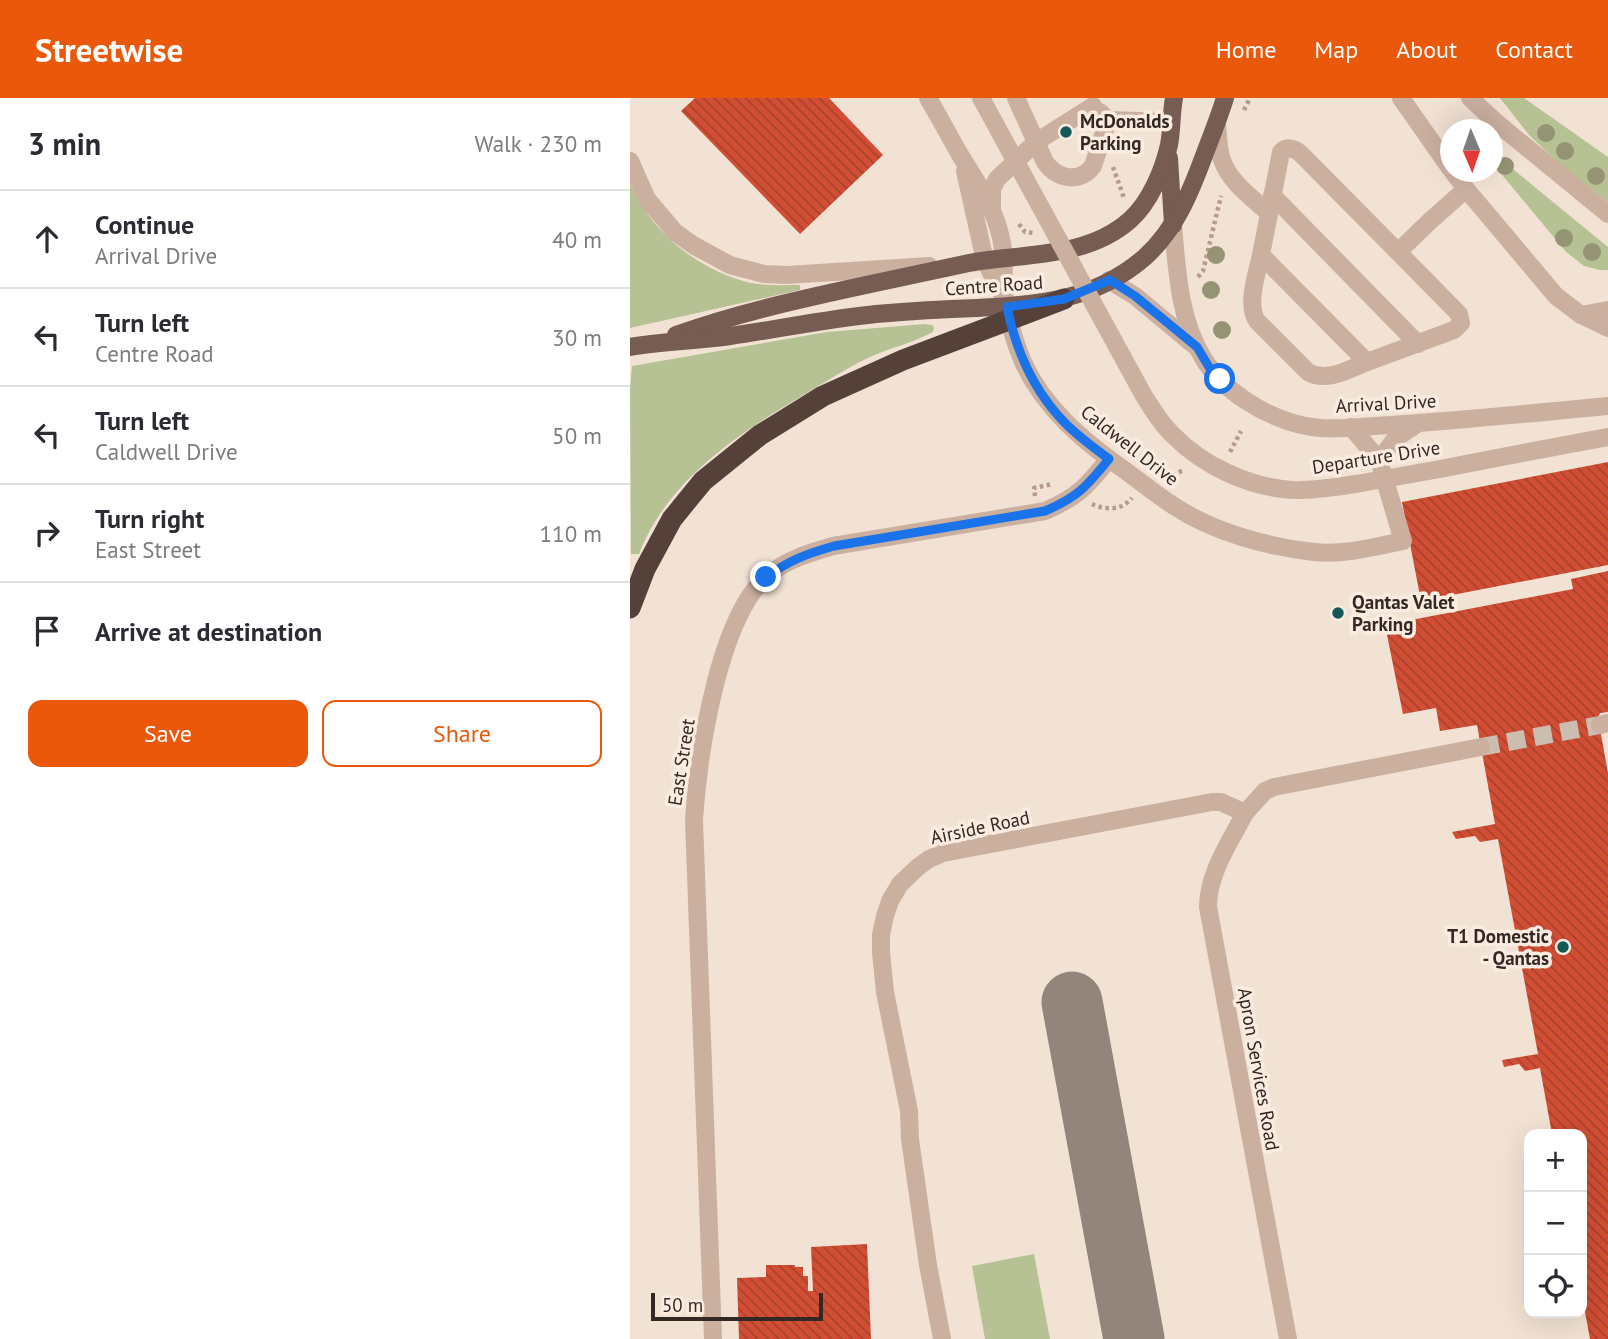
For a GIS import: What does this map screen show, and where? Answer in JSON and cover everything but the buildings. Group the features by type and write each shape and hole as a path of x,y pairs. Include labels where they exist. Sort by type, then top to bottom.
{"highway":[{"path":"630,608 645,569 672,519 703,481 760,435 823,396 1007,309 1064,299"}],"main road":[{"path":"1164,98 1170,122"},
{"name":"Centre Road","path":"657,343 737,315 794,300 977,262 1080,247 1105,237 1132,218 1147,198 1160,172 1169,144 1174,98"},
{"name":"Centre Road","path":"1064,299 1110,280 1146,256 1157,245 1188,197 1225,98"},
{"name":"Arrival Drive","path":"1169,144 1172,225"},
{"name":"Centre Road","path":"630,347 732,336 807,322 868,315 1007,309"}],"street":[{"name":"Caldwell Drive","path":"928,98 993,209 1004,258 1007,309 1023,360 1040,391 1066,424 1109,459 1175,507 1216,527 1261,542 1317,552 1367,548 1403,541 1380,460"},
{"name":"Departure Drive","path":"981,98 1144,396 1173,435 1213,465 1240,478 1274,487 1292,490 1331,488 1608,437"},
{"path":"1016,98 1045,162 1050,169 1064,177 1083,175 1093,166 1108,120"},
{"path":"1401,98 1440,153"},
{"path":"1470,98 1494,119"},
{"path":"1481,98 1495,119"},
{"path":"993,209 991,194 995,182 1036,142 1092,102 1108,120 1170,122"},
{"path":"1217,123 1222,158 1228,173 1238,185 1270,204 1418,344"},
{"path":"1503,127 1608,214"},
{"path":"1287,148 1296,150 1398,252 1456,312 1461,323 1454,330 1321,378 1308,372 1257,321 1252,303 1281,152 1287,148"},
{"name":"Caldwell Drive","path":"961,156 977,262 1007,309"},
{"path":"630,161 647,199 676,232 711,256 741,269 787,275 977,262"},
{"path":"1461,182 1556,296 1581,314 1608,328"},
{"path":"1398,252 1466,189"},
{"name":"Arrival Drive","path":"1172,225 1182,304 1197,347 1209,367 1243,399 1282,419 1303,426 1350,427 1608,406"},
{"path":"1261,254 1367,362"},
{"name":"Arrival Drive","path":"1110,280 1135,296 1197,347"},
{"path":"1581,314 1608,313"},
{"path":"1350,427 1380,460 1396,438 1419,423"},
{"name":"East Street","path":"712,1339 694,820 696,785 716,685 739,615 751,593 766,577 786,563 807,554 834,546 1045,511 1064,503 1079,492 1109,459"},
{"path":"1245,813 1265,791 1274,787 1481,747"},
{"name":"Airside Road","path":"942,1339 910,1139 909,1111 881,966 881,935 895,892 918,867 943,853 1216,801 1245,813"},
{"name":"Apron Services Road","path":"1245,813 1214,875 1208,896 1208,908 1288,1339"}],"path":[{"path":"1098,152 1113,164 1126,205"}],"green space":[{"path":"1500,98 1524,98 1608,157 1608,202 1564,168 1529,135"},
{"path":"1503,161 1608,247 1608,270 1584,266 1566,252 1503,176"},
{"path":"630,183 650,218 695,259 713,269 751,283 800,285 800,290 630,328"},
{"path":"932,325 933,332 854,365 735,439 689,479 652,527 639,554 631,554 632,366 827,332"},
{"path":"1034,1254 1050,1339 985,1339 972,1266"}],"taxiway":[{"path":"1072,1002 1134,1339"}],"tunnel":[{"path":"1481,747 1600,725"}],"place":[{"name":"McDonalds Parking","path":"1066,132"},
{"name":"Qantas Valet Parking","path":"1338,613"},
{"name":"T1 Domestic - Qantas","path":"1563,947"}],"route":[{"path":"766,577 786,563 834,546 1045,511 1064,503 1091,480 1109,459 1066,424 1040,391 1015,340 1007,307 1064,299 1110,280 1135,296 1197,347 1220,379"}]}
